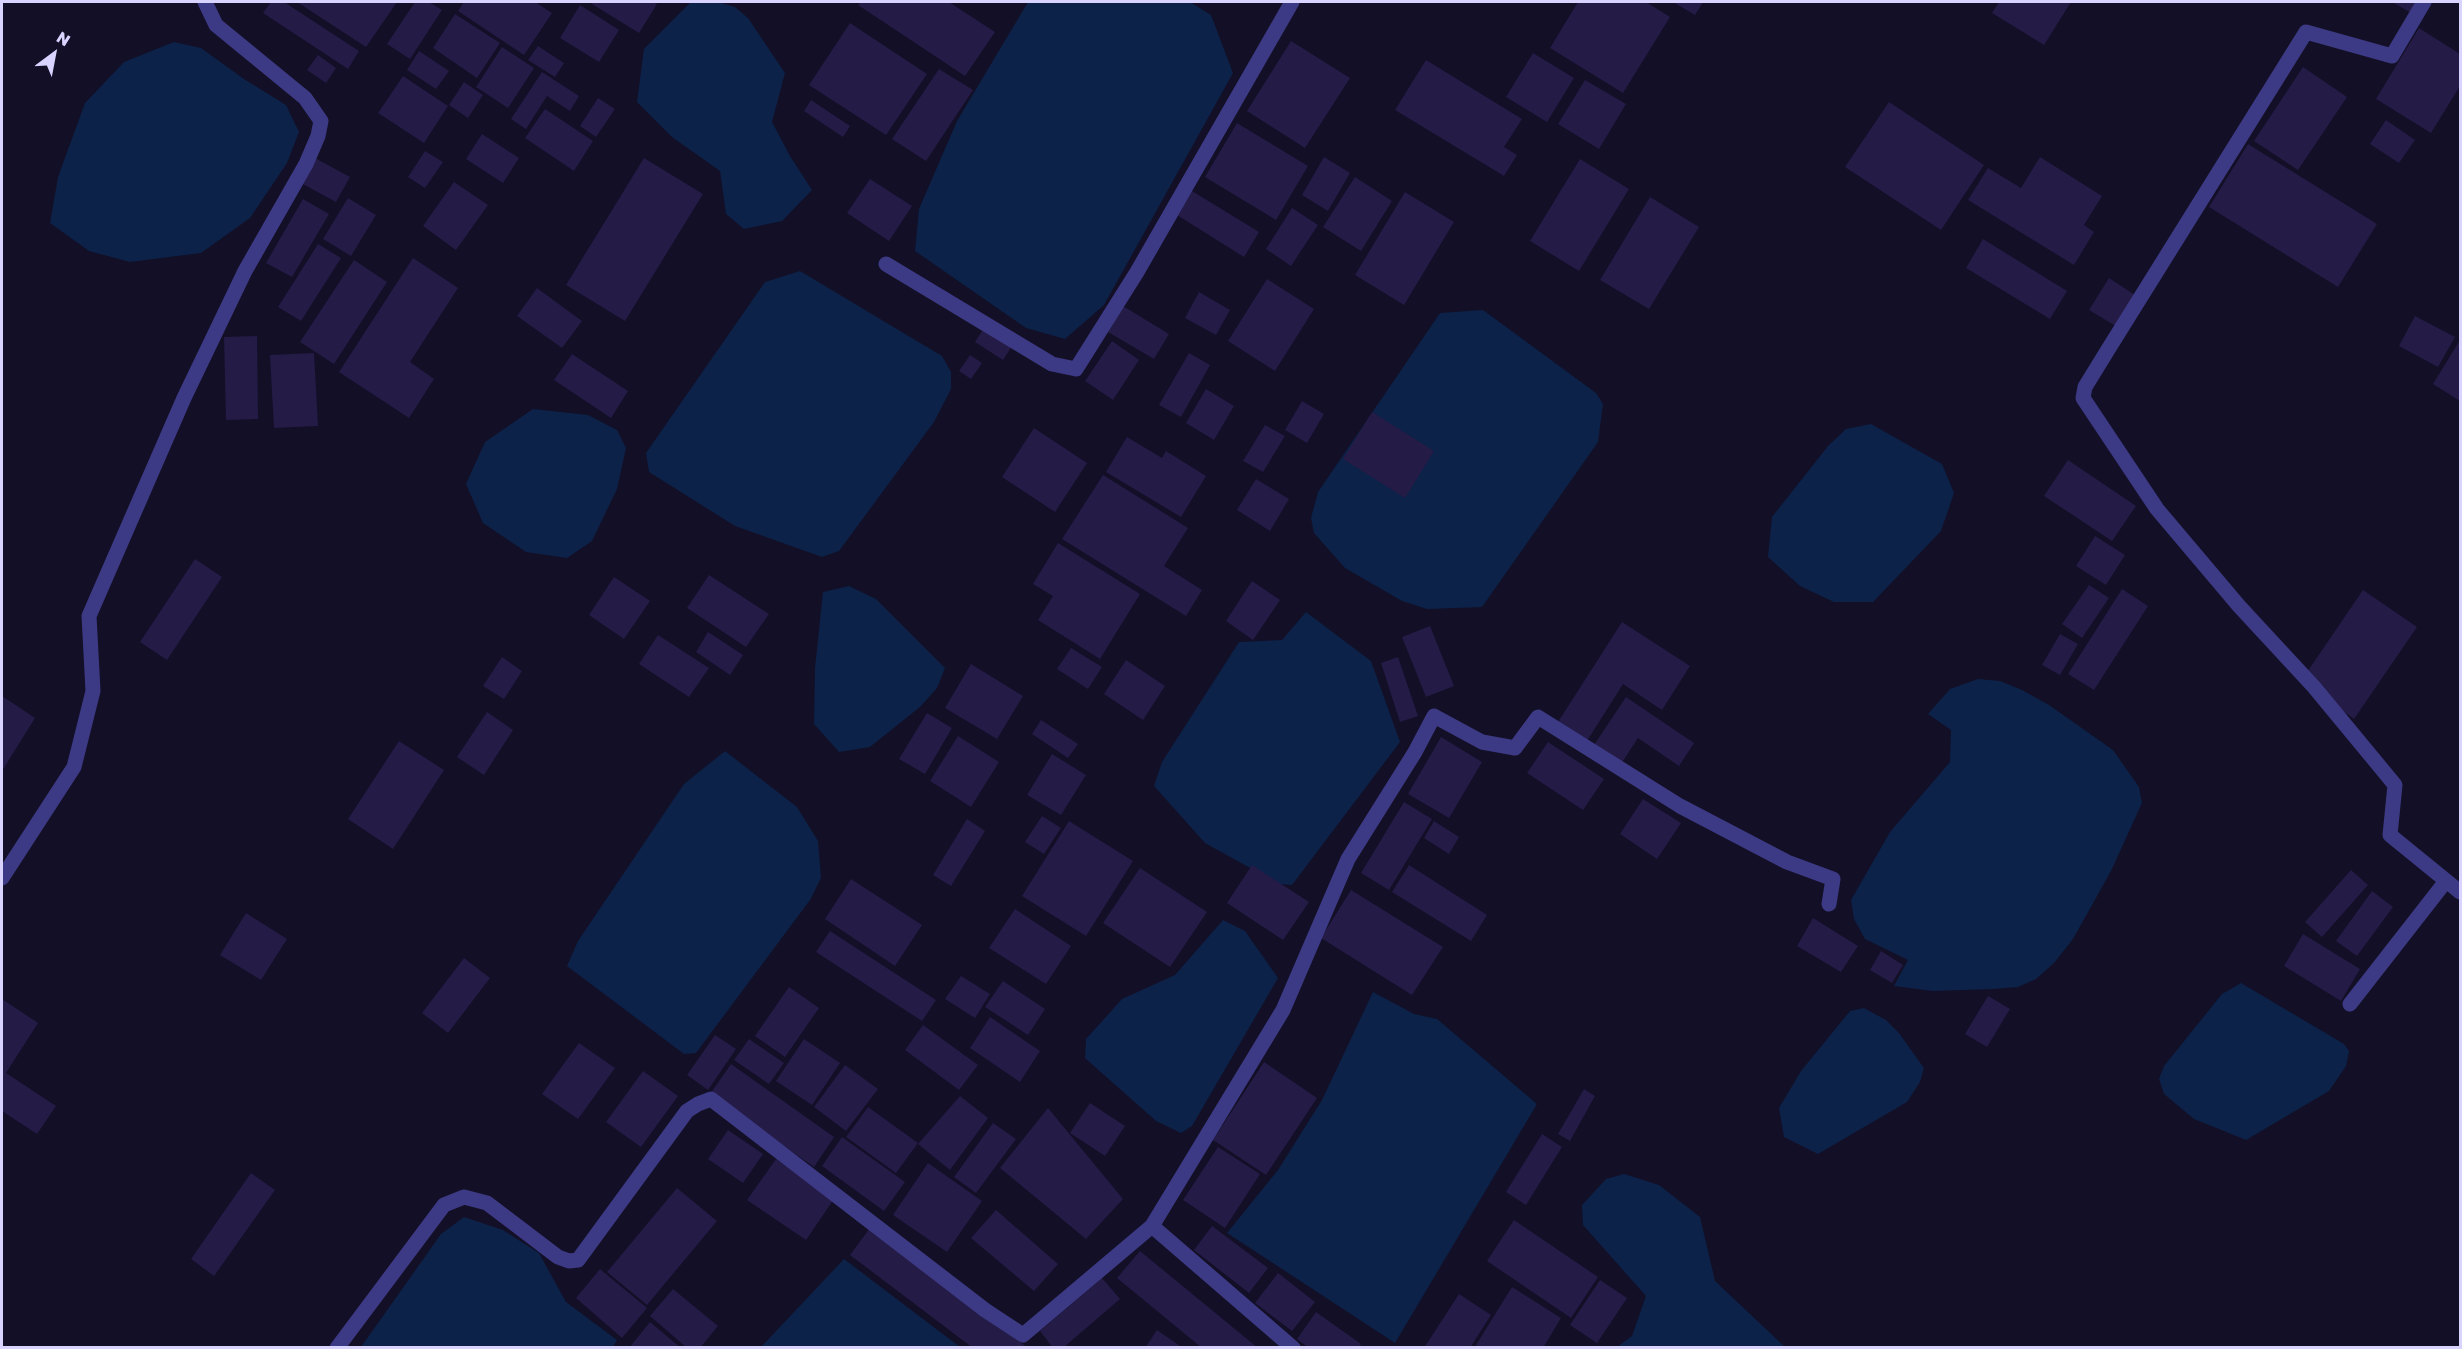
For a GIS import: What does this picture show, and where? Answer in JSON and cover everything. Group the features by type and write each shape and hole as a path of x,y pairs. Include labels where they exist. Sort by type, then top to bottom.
{"street":[{"path":"2,878 74,767 93,691 89,616 189,387 245,271 306,164 318,136 321,121 305,98 216,25 205,2"},
{"path":"886,264 1052,364 1076,369 1137,272 1292,2"},
{"path":"2424,2 2392,56 2306,32 2085,387 2083,398 2157,509 2238,606 2314,687 2395,785 2390,835 2460,892"},
{"path":"337,1347 444,1205 464,1197 487,1203 558,1257 569,1261 578,1260 687,1112 711,1099 985,1310 1023,1335 1152,1226 1283,1010 1348,859 1415,752 1434,716 1482,742 1515,748 1538,717 1680,806 1787,862 1833,879 1829,903"},
{"path":"2350,1004 2446,881"},
{"path":"1152,1226 1293,1347"}],"water":[{"path":"691,2 718,2 735,7 748,18 785,73 772,122 812,190 782,221 744,229 726,214 720,171 672,137 637,102 644,49"},
{"path":"1028,2 1190,2 1211,15 1233,73 1104,305 1065,339 1026,328 915,251 919,209 957,121"},
{"path":"174,42 201,48 286,105 299,132 287,163 250,218 201,253 130,262 89,251 50,223 58,177 85,103 124,62"},
{"path":"800,271 942,356 951,372 951,389 934,422 839,551 822,557 735,526 649,472 646,453 765,282"},
{"path":"1483,310 1596,393 1603,404 1598,442 1482,607 1427,609 1402,601 1345,568 1314,533 1311,518 1318,492 1440,313"},
{"path":"533,409 588,415 617,430 626,448 617,489 592,541 567,558 526,552 483,523 466,484 485,442"},
{"path":"1871,424 1942,464 1954,493 1941,531 1873,602 1834,602 1800,586 1768,557 1772,517 1828,446 1846,429"},
{"path":"849,586 876,599 945,668 937,688 920,707 870,747 839,752 814,724 815,668 823,592"},
{"path":"1306,612 1371,661 1400,742 1292,885 1279,884 1205,843 1154,786 1162,762 1239,642 1282,640"},
{"path":"1978,679 2000,681 2022,690 2049,705 2113,750 2139,787 2142,803 2111,871 2073,939 2054,963 2036,979 2018,987 1993,989 1933,991 1894,986 1908,960 1865,939 1854,919 1851,900 1890,832 1950,762 1951,730 1928,714 1950,689"},
{"path":"725,751 797,807 818,841 821,878 810,900 696,1053 684,1054 567,966 578,941 684,784"},
{"path":"1223,920 1245,931 1278,978 1192,1126 1181,1133 1156,1121 1085,1058 1086,1039 1122,999 1175,975"},
{"path":"2241,983 2344,1044 2349,1051 2346,1066 2329,1091 2246,1140 2194,1119 2164,1094 2159,1079 2164,1066 2222,994"},
{"path":"1373,992 1414,1014 1437,1019 1537,1104 1395,1343 1227,1233 1278,1170 1322,1100"},
{"path":"1864,1008 1886,1020 1899,1033 1924,1068 1920,1082 1907,1102 1818,1154 1784,1137 1779,1108 1801,1071 1850,1011"},
{"path":"1624,1174 1659,1185 1700,1217 1715,1281 1785,1347 1617,1347 1632,1336 1646,1296 1583,1225 1582,1205 1606,1179"},
{"path":"464,1217 503,1230 539,1253 566,1302 617,1340 613,1347 361,1347 441,1234"},
{"path":"844,1259 960,1347 761,1347"}],"building":[{"path":"271,2 284,2 359,51 348,69 263,13"},
{"path":"297,2 397,2 366,47"},
{"path":"415,2 429,2 442,10 410,59 387,44"},
{"path":"464,2 535,2 552,13 524,55 458,11"},
{"path":"593,2 653,2 657,4 639,33 592,4"},
{"path":"861,2 949,2 995,32 965,76 858,5"},
{"path":"1578,2 1646,2 1670,17 1623,93 1550,48"},
{"path":"1673,2 1703,2 1695,15"},
{"path":"1999,2 2071,2 2044,45 1992,13"},
{"path":"2392,2 2420,2 2413,14"},
{"path":"580,5 619,30 599,62 560,38"},
{"path":"455,14 500,43 477,78 433,48"},
{"path":"850,23 927,74 886,135 809,85"},
{"path":"2419,28 2460,54 2460,86 2431,133 2376,99"},
{"path":"1291,41 1350,78 1305,148 1247,111"},
{"path":"538,46 564,63 555,77 528,60"},
{"path":"502,47 534,68 508,108 476,87"},
{"path":"419,51 449,71 436,89 407,70"},
{"path":"1533,53 1574,78 1547,122 1506,97"},
{"path":"318,55 336,68 326,83 307,70"},
{"path":"1426,60 1522,119 1504,147 1517,155 1504,176 1395,110"},
{"path":"2303,67 2347,97 2298,170 2254,141"},
{"path":"939,69 973,90 926,161 892,139"},
{"path":"542,72 579,96 570,111 547,96 526,129 511,119"},
{"path":"403,76 448,106 424,143 378,113"},
{"path":"1585,80 1626,104 1599,149 1558,124"},
{"path":"464,82 483,95 468,118 449,105"},
{"path":"598,98 615,109 596,137 580,126"},
{"path":"811,100 850,126 843,137 804,111"},
{"path":"1889,102 1984,165 1941,230 1845,167"},
{"path":"545,109 593,141 574,171 525,138"},
{"path":"2386,120 2415,140 2399,163 2370,144"},
{"path":"1237,123 1308,166 1276,220 1205,177"},
{"path":"482,134 519,158 503,183 466,159"},
{"path":"2248,144 2377,224 2338,287 2209,207"},
{"path":"425,151 443,162 425,188 408,177"},
{"path":"1324,157 1350,173 1328,211 1302,195"},
{"path":"2040,157 2102,196 2084,225 2094,232 2074,265 1968,200 1988,168 2021,188"},
{"path":"315,158 350,177 336,202 301,183"},
{"path":"644,158 703,194 625,321 566,285"},
{"path":"1580,159 1629,189 1579,271 1530,241"},
{"path":"1355,177 1392,201 1361,251 1323,227"},
{"path":"870,179 912,206 889,241 847,213"},
{"path":"454,182 488,205 456,250 423,226"},
{"path":"1192,191 1259,232 1244,257 1177,215"},
{"path":"1405,192 1454,222 1404,305 1355,275"},
{"path":"1650,197 1699,227 1649,309 1600,280"},
{"path":"348,198 376,215 351,256 323,239"},
{"path":"303,199 329,214 292,277 266,263"},
{"path":"1292,208 1318,225 1291,266 1266,249"},
{"path":"1983,239 2067,291 2050,319 1966,268"},
{"path":"318,244 341,258 301,321 278,307"},
{"path":"413,258 458,288 410,362 434,379 409,418 339,372"},
{"path":"354,260 387,282 334,364 300,342"},
{"path":"2109,278 2138,297 2119,328 2089,310"},
{"path":"1267,279 1314,309 1275,371 1228,341"},
{"path":"537,288 582,321 562,348 517,316"},
{"path":"1199,292 1230,310 1216,335 1185,318"},
{"path":"1123,306 1169,334 1154,359 1108,332"},
{"path":"2415,316 2455,337 2438,367 2399,346"},
{"path":"986,325 1014,343 1003,360 975,342"},
{"path":"257,336 258,419 226,420 224,337"},
{"path":"2460,340 2460,401 2433,384"},
{"path":"1112,341 1139,360 1113,400 1085,381"},
{"path":"314,353 318,426 274,428 270,355"},
{"path":"1189,353 1210,365 1181,417 1159,405"},
{"path":"572,354 628,391 611,418 554,380"},
{"path":"970,355 982,363 971,379 959,371"},
{"path":"1206,389 1234,406 1214,440 1186,423"},
{"path":"1302,401 1324,414 1307,443 1285,430"},
{"path":"1372,412 1434,451 1405,498 1343,459"},
{"path":"1265,425 1285,436 1263,472 1243,461"},
{"path":"1034,428 1087,463 1055,512 1002,477"},
{"path":"1127,437 1162,458 1166,451 1206,476 1181,517 1106,472"},
{"path":"2068,460 2136,506 2112,541 2044,496"},
{"path":"1103,475 1188,528 1164,566 1202,590 1186,616 1062,539"},
{"path":"1256,479 1289,499 1270,531 1237,510"},
{"path":"2095,536 2125,555 2106,585 2076,566"},
{"path":"1058,543 1140,594 1100,659 1038,620 1053,596 1033,584"},
{"path":"195,559 222,577 167,660 140,642"},
{"path":"709,575 769,614 746,647 687,608"},
{"path":"614,577 650,601 624,639 589,615"},
{"path":"1252,581 1280,600 1253,640 1226,621"},
{"path":"2089,585 2109,598 2082,638 2062,624"},
{"path":"2122,589 2148,606 2094,690 2068,674"},
{"path":"2363,590 2417,627 2354,719 2301,681"},
{"path":"1622,622 1690,666 1662,710 1623,684 1587,741 1558,722"},
{"path":"1430,626 1454,686 1426,697 1402,637"},
{"path":"708,632 743,655 730,675 696,652"},
{"path":"2060,634 2078,644 2060,675 2042,665"},
{"path":"658,635 709,668 689,697 639,664"},
{"path":"1071,648 1102,667 1088,689 1057,669"},
{"path":"502,657 522,671 504,699 483,686"},
{"path":"1398,657 1418,716 1400,722 1381,663"},
{"path":"1126,660 1165,686 1143,720 1104,694"},
{"path":"971,664 1023,696 997,739 945,708"},
{"path":"2,696 35,718 2,771"},
{"path":"1626,697 1694,743 1679,766 1638,738 1621,764 1594,745"},
{"path":"487,712 513,730 484,775 457,757"},
{"path":"927,713 952,728 925,774 899,759"},
{"path":"1041,720 1078,744 1068,758 1032,734"},
{"path":"958,736 999,762 971,807 930,781"},
{"path":"1441,737 1482,762 1449,818 1408,794"},
{"path":"399,741 444,770 393,849 348,819"},
{"path":"1548,742 1604,779 1583,810 1527,773"},
{"path":"1052,754 1086,775 1061,815 1027,795"},
{"path":"1643,799 1681,823 1657,859 1620,834"},
{"path":"1404,802 1432,819 1389,890 1361,873"},
{"path":"1042,816 1061,828 1044,854 1025,842"},
{"path":"967,819 985,831 951,886 933,875"},
{"path":"1069,821 1133,861 1086,936 1022,896"},
{"path":"1434,821 1459,837 1449,854 1424,838"},
{"path":"1252,865 1309,902 1283,940 1227,903"},
{"path":"1409,865 1487,915 1471,941 1392,892"},
{"path":"1140,868 1207,912 1170,967 1103,923"},
{"path":"2351,870 2368,885 2322,937 2305,922"},
{"path":"851,879 922,925 895,966 825,919"},
{"path":"1351,890 1443,947 1412,995 1321,938"},
{"path":"2372,891 2393,907 2357,956 2336,941"},
{"path":"1015,909 1071,946 1046,984 989,948"},
{"path":"246,913 287,939 261,980 220,955"},
{"path":"1813,918 1858,946 1841,972 1797,946"},
{"path":"830,931 936,1000 922,1021 816,952"},
{"path":"2303,934 2360,969 2341,1001 2284,966"},
{"path":"1881,951 1903,965 1892,983 1870,970"},
{"path":"464,958 490,978 448,1033 422,1013"},
{"path":"961,976 990,994 975,1018 945,999"},
{"path":"1003,981 1045,1009 1028,1035 985,1007"},
{"path":"789,987 819,1008 785,1057 755,1036"},
{"path":"1988,996 2010,1009 1987,1047 1965,1034"},
{"path":"2,999 38,1023 6,1073 56,1106 37,1134 2,1111"},
{"path":"990,1017 1040,1051 1020,1082 970,1048"},
{"path":"923,1025 978,1065 959,1090 905,1050"},
{"path":"715,1035 736,1049 708,1090 687,1075"},
{"path":"749,1039 784,1063 769,1084 734,1060"},
{"path":"804,1039 840,1063 812,1105 776,1081"},
{"path":"579,1043 615,1068 578,1119 542,1094"},
{"path":"1264,1062 1317,1098 1266,1175 1213,1140"},
{"path":"731,1064 834,1137 814,1167 710,1094"},
{"path":"845,1065 878,1089 846,1131 814,1107"},
{"path":"643,1071 678,1096 641,1147 606,1122"},
{"path":"1584,1089 1595,1096 1570,1141 1558,1134"},
{"path":"960,1096 988,1118 950,1170 918,1144"},
{"path":"1090,1103 1125,1126 1105,1156 1070,1133"},
{"path":"868,1107 918,1143 896,1173 846,1137"},
{"path":"1048,1108 1123,1199 1086,1239 1000,1168"},
{"path":"993,1123 1016,1139 976,1193 954,1177"},
{"path":"728,1130 763,1154 743,1183 708,1159"},
{"path":"1542,1134 1562,1147 1526,1205 1506,1192"},
{"path":"842,1137 905,1182 884,1211 822,1166"},
{"path":"1218,1147 1260,1174 1225,1228 1183,1200"},
{"path":"776,1159 834,1199 806,1240 747,1200"},
{"path":"928,1163 982,1201 947,1252 893,1215"},
{"path":"251,1173 275,1190 214,1276 191,1259"},
{"path":"677,1188 717,1221 647,1305 607,1272"},
{"path":"996,1210 1058,1264 1034,1291 971,1238"},
{"path":"1514,1220 1598,1277 1571,1318 1487,1261"},
{"path":"1212,1226 1268,1268 1249,1293 1194,1250"},
{"path":"870,1228 1028,1348 973,1348 850,1255"},
{"path":"1140,1251 1258,1348 1202,1348 1117,1278"},
{"path":"600,1269 647,1308 622,1338 576,1298"},
{"path":"1278,1273 1315,1302 1292,1331 1255,1303"},
{"path":"1102,1278 1120,1299 1063,1348 1053,1348 1040,1331"},
{"path":"1600,1280 1627,1298 1597,1343 1570,1325"},
{"path":"1512,1287 1561,1318 1543,1348 1480,1348 1476,1345"},
{"path":"673,1289 718,1326 700,1348 687,1348 650,1316"},
{"path":"1459,1294 1491,1315 1470,1348 1424,1348"},
{"path":"1316,1312 1361,1344 1358,1348 1309,1348 1297,1339"},
{"path":"650,1322 681,1348 629,1348"},
{"path":"1157,1330 1183,1348 1145,1348"}]}
